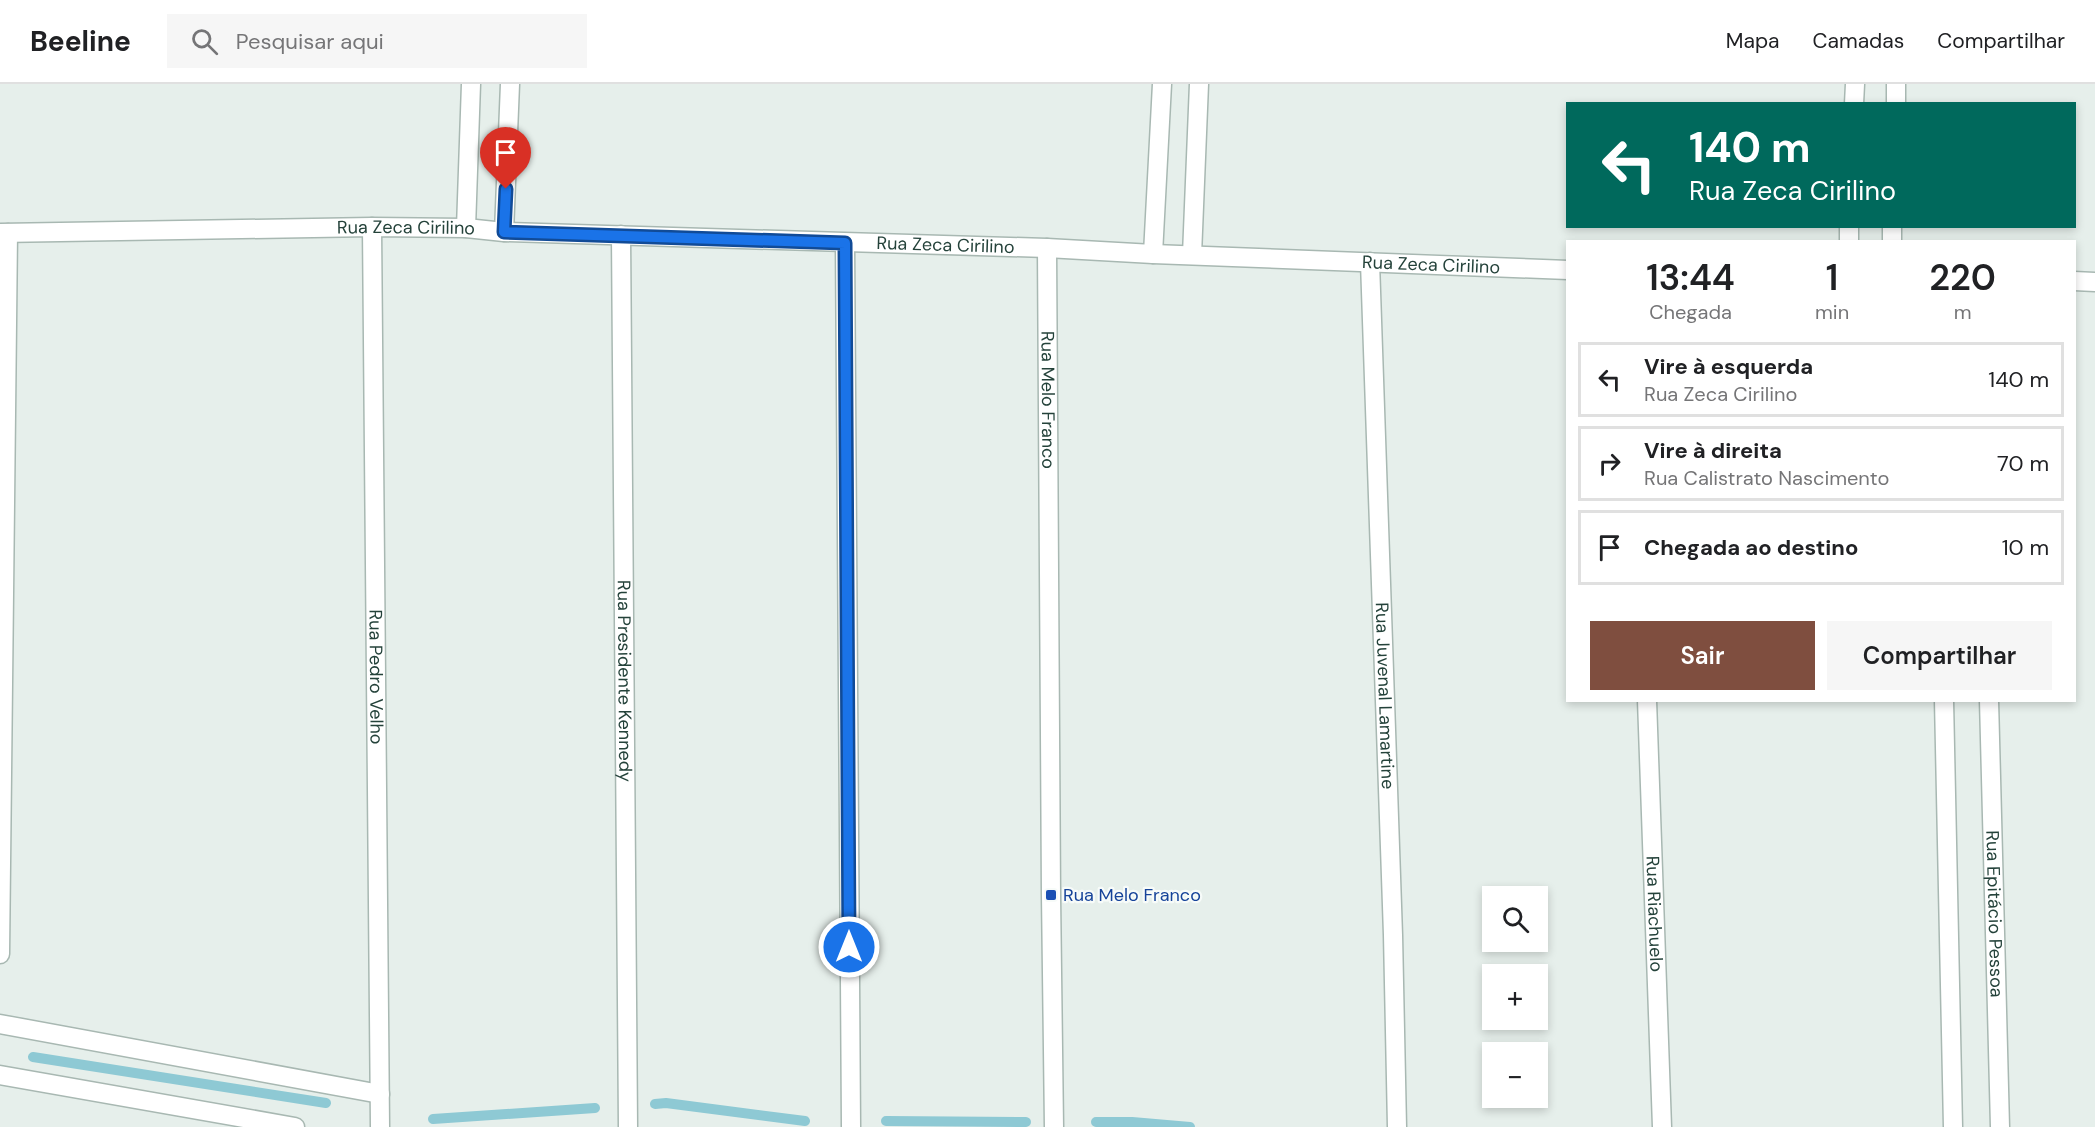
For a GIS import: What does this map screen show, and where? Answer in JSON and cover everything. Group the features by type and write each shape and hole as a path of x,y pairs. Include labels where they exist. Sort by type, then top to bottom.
{"street":[{"path":"466,228 471,84"},
{"path":"504,232 510,84"},
{"path":"1153,254 1162,84"},
{"path":"1192,255 1199,84"},
{"path":"1854,102 1855,84"},
{"path":"1896,84 1896,102"},
{"name":"Rua Zeca Cirilino","path":"4,233 372,227 466,228 504,232 1047,248 1566,270"},
{"name":"Rua Pedro Velho","path":"372,227 380,1127"},
{"path":"0,954 4,233"},
{"name":"Rua Presidente Kennedy","path":"621,235 628,1127"},
{"path":"845,243 851,1127"},
{"name":"Rua Melo Franco","path":"1047,248 1054,1127"},
{"name":"Rua Juvenal Lamartine","path":"1370,262 1397,1127"},
{"path":"2076,281 2095,282"},
{"name":"Rua Riachuelo","path":"1647,702 1662,1127"},
{"path":"1944,702 1953,1127"},
{"name":"Rua Epitácio Pessoa","path":"1989,702 2000,1127"},
{"path":"0,1024 380,1094"},
{"path":"0,1075 295,1127"}],"waterway":[{"path":"33,1057 326,1103"},
{"path":"655,1104 666,1103 805,1121"},
{"path":"433,1119 595,1108"},
{"path":"886,1121 1026,1122"},
{"path":"1096,1122 1132,1122 1190,1127"}],"place":[{"name":"Rua Melo Franco","path":"1051,895"}],"route":[{"path":"506,189 504,232 845,243 849,947"}]}
